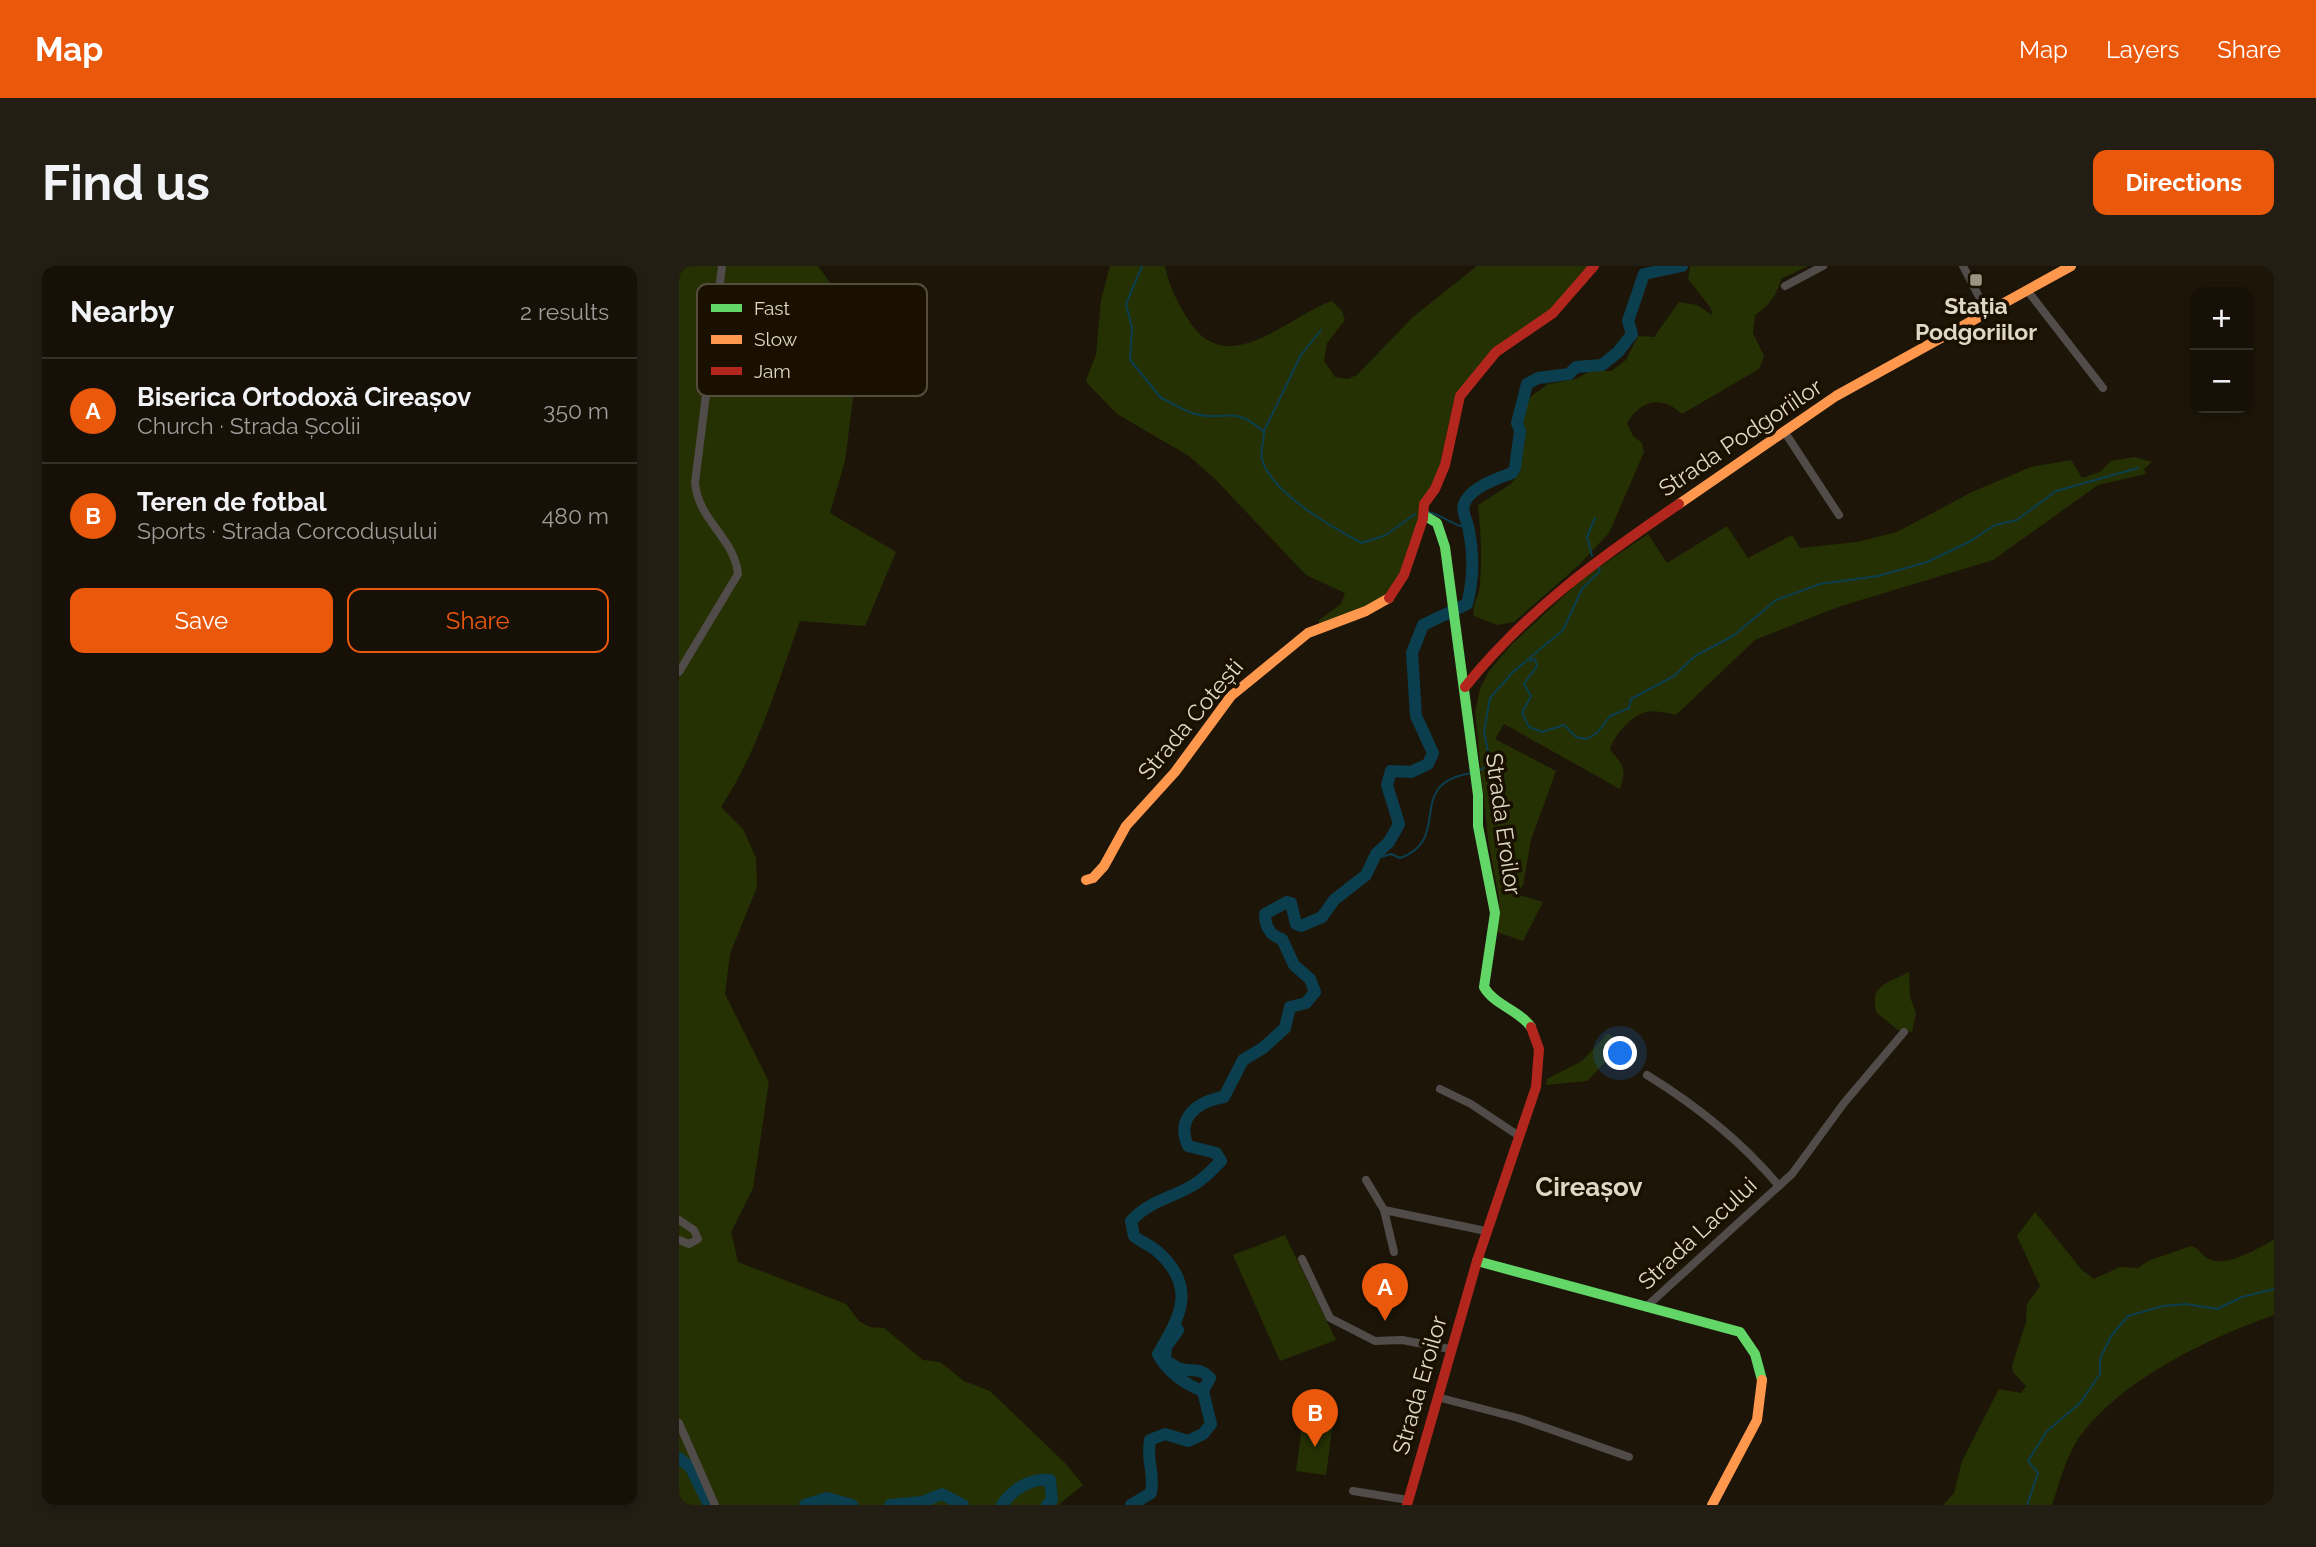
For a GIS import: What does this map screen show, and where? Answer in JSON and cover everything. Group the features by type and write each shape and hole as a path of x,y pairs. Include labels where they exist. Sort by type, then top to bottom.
{"street":[{"path":"720,284 722,266"},
{"path":"1423,519 1424,504 1435,489 1445,465 1460,396 1496,352 1553,313 1594,266"},
{"path":"1785,286 1823,266"},
{"path":"1963,266 1987,312"},
{"name":"Strada Podgoriilor","path":"1465,687 1493,652 1556,590 1784,431 1836,396 2071,266"},
{"path":"2027,290 2103,388"},
{"path":"679,672 737,575 731,552 699,506 695,483 706,396"},
{"path":"1784,431 1839,515"},
{"name":"Strada Eroilor","path":"1408,1503 1476,1261 1536,1087 1541,1060 1538,1041 1527,1016 1488,994 1483,987 1495,913 1478,826 1465,687 1445,547 1437,523 1427,517 1423,519"},
{"name":"Strada Cotești","path":"1086,880 1093,878 1104,866 1126,826 1175,772 1231,696 1308,633 1366,611 1391,597 1404,575 1423,519"},
{"name":"Strada Lacului","path":"1646,1307 1792,1174 1897,1036 1904,1032"},
{"path":"1647,1075 1678,1094 1755,1160 1779,1186"},
{"path":"1440,1089 1471,1104 1519,1136"},
{"path":"1366,1180 1384,1210 1394,1252"},
{"path":"1384,1210 1486,1231"},
{"path":"679,1220 694,1230 698,1239 688,1244 679,1240"},
{"path":"1302,1259 1330,1318 1375,1341 1402,1340 1450,1349"},
{"path":"1476,1261 1646,1307"},
{"name":"Strada Lacului","path":"1646,1307 1731,1327 1750,1343 1760,1363 1765,1378 1756,1428 1712,1505"},
{"path":"1437,1397 1518,1418 1629,1457"},
{"path":"679,1423 715,1505"},
{"path":"1353,1491 1408,1503"}],"green space":[{"path":"679,266 818,266 831,284 697,284 697,396 853,396 845,461 830,513 896,552 865,626 800,621 756,740 721,807 743,829 756,858 757,887 730,954 725,994 769,1082 753,1188 731,1232 738,1262 846,1304 859,1321 870,1327 884,1328 923,1360 940,1362 964,1381 990,1391 1065,1463 1083,1485 1058,1505 679,1505"},
{"path":"1110,266 1165,266 1174,295 1189,321 1205,338 1222,345 1240,345 1259,339 1332,301 1342,311 1345,320 1327,343 1324,361 1335,377 1348,379 1357,375 1413,317 1477,266 1589,266 1548,314 1520,332 1454,401 1438,473 1420,512 1409,554 1390,593 1378,601 1319,625 1319,620 1341,604 1345,593 1306,575 1215,479 1189,456 1117,414 1088,384 1086,380 1096,355 1101,300"},
{"path":"1690,266 1808,266 1781,279 1772,300 1755,315 1753,333 1764,356 1759,369 1682,414 1659,402 1645,405 1633,415 1627,423 1633,436 1642,443 1644,452 1609,533 1579,565 1514,622 1497,625 1474,616 1481,574 1478,505 1511,484 1520,472 1525,436 1523,420 1529,398 1548,384 1576,379 1590,371 1611,371 1626,360 1638,336 1654,337 1679,302 1697,305 1712,315 1711,308 1688,279"},
{"path":"2135,457 2152,462 2144,469 2146,474 2098,485 1993,560 1838,607 1755,640 1676,715 1651,711 1638,715 1622,728 1610,750 1623,768 1620,789 1504,724 1495,739 1556,771 1531,840 1523,885 1516,894 1543,902 1523,941 1497,932 1499,899 1488,839 1475,712 1480,689 1489,671 1512,644 1582,579 1648,534 1667,563 1727,526 1748,558 1792,535 1800,548 1857,542 1897,532 1972,492 2031,467 2071,460 2082,478 2100,472 2111,461"},
{"path":"1909,972 1910,997 1916,1013 1912,1032 1898,1030 1877,1013 1875,1004 1878,990"},
{"path":"1608,1033 1622,1045 1587,1081 1546,1085 1547,1079 1582,1061"},
{"path":"2035,1212 2082,1270 2094,1279 2120,1267 2138,1268 2148,1261 2191,1246 2209,1259 2225,1261 2242,1256 2274,1240 2274,1315 2195,1348 2119,1396 2098,1415 2075,1444 2052,1505 1943,1505 1954,1493 1962,1461 1999,1389 2021,1393 2026,1386 2013,1372 2012,1366 2026,1322 2027,1304 2040,1286 2017,1236"},
{"path":"1285,1235 1336,1340 1280,1361 1233,1255"},
{"path":"1303,1419 1333,1423 1326,1475 1296,1471"}],"waterway":[{"path":"1142,266 1126,304 1132,328 1130,360 1161,398 1195,414 1245,418 1264,432 1262,459 1277,484 1304,508 1362,543 1386,535 1415,514"},
{"path":"1175,1325 1178,1330 1166,1347 1165,1361 1179,1368 1199,1371 1210,1378 1203,1391 1177,1377 1158,1354 1178,1315 1181,1290 1178,1277 1170,1264 1157,1251 1134,1236 1131,1221 1146,1208 1199,1182 1221,1161 1216,1153 1188,1146 1185,1136 1187,1119 1206,1102 1224,1097 1243,1060 1263,1048 1285,1028 1290,1007 1306,1003 1315,992 1310,979 1294,965 1282,939 1269,930 1265,914 1287,902 1291,903 1296,924 1301,926 1322,917 1334,900 1366,875 1376,854 1389,842 1399,824 1387,785 1391,771 1411,772 1428,764 1433,753 1416,716 1412,653 1423,625 1467,604 1472,559 1464,504 1475,490 1512,473 1515,468 1520,431 1517,423 1527,384 1538,378 1569,374 1576,367 1602,365 1618,352 1632,334 1628,321 1644,274 1682,266"},
{"path":"1264,431 1301,355 1321,330"},
{"path":"1530,661 1535,659 1537,666 1524,684 1531,696 1522,713 1529,727 1542,732 1564,725 1576,737 1587,739 1597,733 1610,716 1629,708 1631,699 1674,676 1695,656 1733,636 1776,600 1820,584 1878,576 1927,562 1969,542 1995,525 2017,520 2056,491 2138,468"},
{"path":"1428,512 1458,526 1469,528"},
{"path":"1592,556 1587,537 1595,518"},
{"path":"1480,770 1489,765 1490,761 1484,732 1490,698 1513,672 1563,630 1582,589 1600,571 1597,563"},
{"path":"1374,859 1391,854 1400,858 1416,849 1424,838 1433,799 1439,788 1451,779 1472,773"},
{"path":"2027,1505 2038,1473 2028,1461 2046,1432 2080,1403 2100,1374 2100,1359 2111,1336 2128,1316 2163,1306 2186,1304 2217,1309 2242,1297 2274,1289"},
{"path":"1131,1505 1151,1493 1150,1440 1165,1434 1188,1441 1203,1434 1211,1424 1203,1391"},
{"path":"679,1458 691,1468 709,1505"},
{"path":"1002,1505 1011,1494 1023,1486 1050,1480 1052,1500 1047,1505"},
{"path":"890,1505 922,1502 942,1494 963,1505"},
{"path":"805,1505 827,1498 852,1505"}],"traffic: fast":[{"path":"1423,519 1427,517 1437,523 1445,547 1478,795 1478,826 1495,913 1484,987 1531,1027"},
{"path":"1477,1261 1740,1332 1755,1354 1762,1380"}],"traffic: slow":[{"path":"1679,504 1836,396 2071,266"},
{"path":"1086,880 1093,878 1104,866 1126,826 1175,772 1231,696 1308,633 1366,611 1389,598"},
{"path":"1712,1505 1757,1420 1762,1380"}],"traffic: jam":[{"path":"1389,598 1404,575 1423,519 1424,504 1435,489 1445,465 1460,396 1496,352 1553,313 1594,266"},
{"path":"1465,687 1538,610 1592,566 1679,504"},
{"path":"1407,1505 1477,1261 1536,1087 1539,1049 1531,1027"}],"place":[{"name":"Stația Podgoriilor","path":"1976,280"},
{"name":"Biserica Ortodoxă Cireașov","path":"1385,1321"},
{"name":"Teren de fotbal","path":"1315,1447"}],"district":[{"name":"Cireașov","path":"1589,1187"}]}
